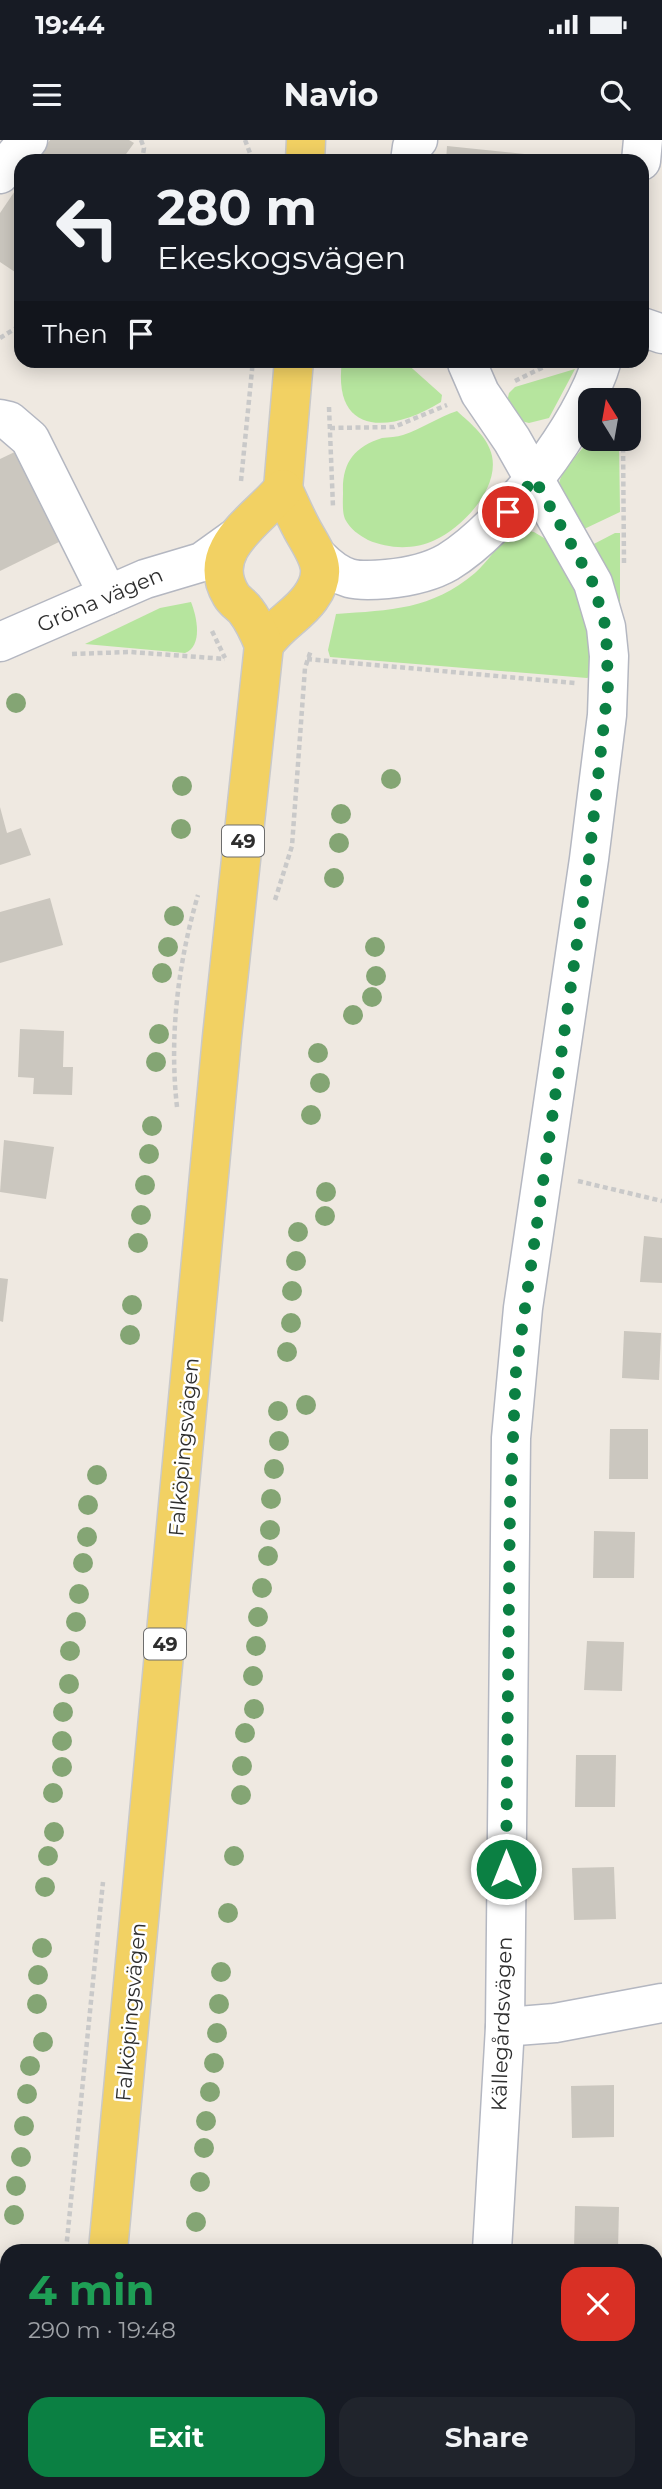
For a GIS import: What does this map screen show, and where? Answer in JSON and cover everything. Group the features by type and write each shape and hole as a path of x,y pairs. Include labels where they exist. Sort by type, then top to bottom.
{"main road":[{"path":"283,489 323,557 316,587 302,605 275,628 264,645 225,586 223,569 226,553 240,533 268,508 283,489 293,368"},
{"path":"240,533 260,522 276,520 292,525 323,557"},
{"path":"225,586 262,616 279,617 302,605"},
{"name":"Falköpingsvägen","path":"109,2244 220,1051 264,645"}],"street":[{"path":"16,154 28,140"},
{"path":"0,174 14,157"},
{"name":"Källegårdsvägen","path":"484,368 480,393 534,478 593,583 606,628 608,686 590,849 523,1308 511,1438 505,2027 492,2244"},
{"path":"323,557 374,580 413,576 446,563 474,544 508,512 534,478 577,414 598,368"},
{"path":"0,419 9,421 30,439 108,595"},
{"name":"Gröna vägen","path":"0,642 145,579 225,586"},
{"path":"505,2027 555,2022 662,2003"}],"path":[{"path":"240,485 252,368"},
{"path":"333,493 330,428 394,427 450,404"},
{"path":"624,452 624,577"},
{"path":"72,654 130,652 226,659"},
{"path":"307,659 608,686"},
{"path":"544,1174 662,1201"}],"green space":[{"path":"342,368 412,368 442,395 441,402 422,412 385,423 369,422 356,416 346,404 341,386"},
{"path":"575,369 549,418 529,423 517,420 507,402 509,393 515,387"},
{"path":"457,411 483,437 492,456 490,481 477,506 446,534 419,545 384,545 368,540 349,526 343,513 343,482 348,465 357,451 382,438 410,432"},
{"path":"580,452 619,452 620,512 582,530 563,501 560,491 562,474"},
{"path":"524,530 534,532 549,541 588,607 597,674 587,678 330,657 328,650 336,614 410,606 442,594 475,573 503,543"},
{"path":"620,533 620,613 588,547"},
{"path":"191,602 197,631 194,644 185,653 85,644 160,608"}],"building":[{"path":"50,140 129,140 134,143 126,154 40,154"},
{"path":"447,146 524,154 446,154"},
{"path":"14,192 14,271 0,262 0,213"},
{"path":"21,449 65,539 0,571 0,459"},
{"path":"0,807 7,833 21,828 31,855 0,865"},
{"path":"50,898 63,945 0,963 0,912"},
{"path":"20,1029 64,1031 63,1067 73,1067 72,1095 33,1094 34,1078 18,1077"},
{"path":"4,1140 54,1147 46,1199 0,1192"},
{"path":"644,1236 662,1238 662,1283 640,1282"},
{"path":"0,1278 8,1279 3,1322 0,1321"},
{"path":"624,1331 661,1333 659,1380 622,1378"},
{"path":"610,1429 648,1429 648,1479 609,1479"},
{"path":"594,1531 635,1532 634,1578 593,1578"},
{"path":"587,1641 624,1642 622,1691 584,1690"},
{"path":"576,1755 616,1755 615,1807 575,1807"},
{"path":"614,1867 616,1919 574,1920 572,1868"},
{"path":"614,2085 614,2137 572,2138 571,2086"},
{"path":"575,2206 619,2207 618,2244 574,2244"}],"route":[{"path":"506,1869 511,1438 516,1371 589,859 607,715 609,656 606,628 593,583 534,478 508,512"}]}
